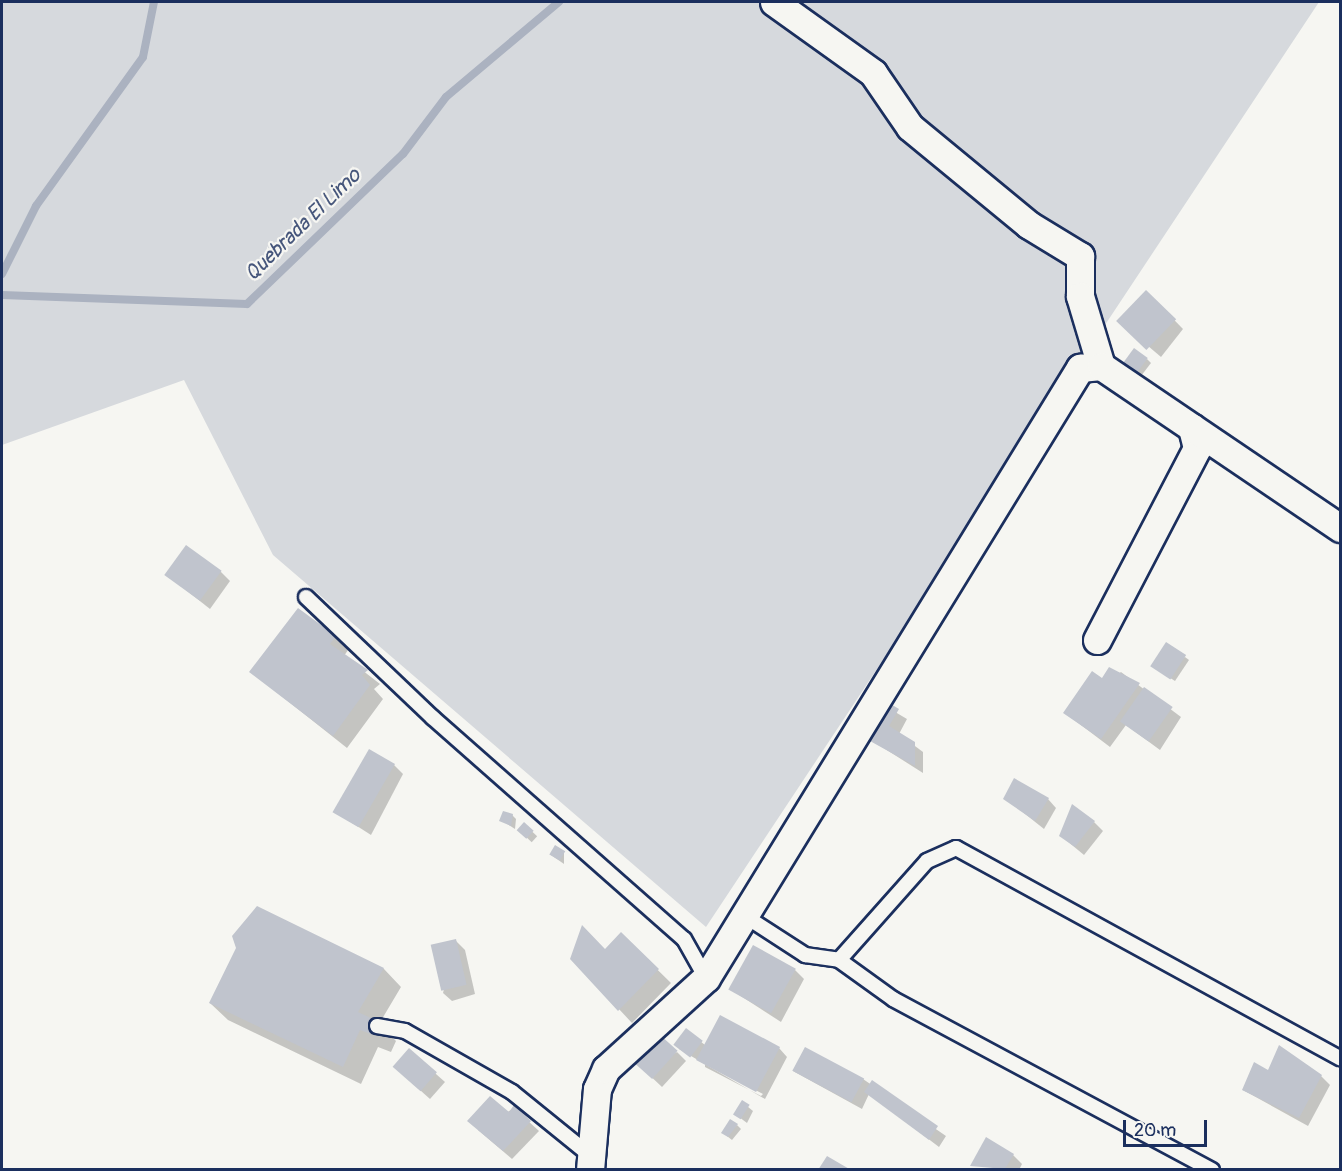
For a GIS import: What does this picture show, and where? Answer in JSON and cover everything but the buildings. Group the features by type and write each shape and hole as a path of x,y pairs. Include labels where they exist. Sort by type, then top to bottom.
{"street":[{"path":"774,2 873,73 910,127 1029,225 1080,256 1080,296 1101,366 1341,528"},
{"path":"591,1163 597,1089 606,1069 706,978 1080,368 1101,366"},
{"path":"1097,640 1197,448 1192,428"}],"lane":[{"path":"306,597 433,718 684,939 706,978"},
{"path":"839,960 927,861 956,848 1341,1058"},
{"path":"745,916 805,955 839,960 893,999 1212,1170"},
{"path":"377,1026 405,1031 512,1092 591,1163"}],"shaded area":[{"path":"2,2 1319,2 706,927 273,555 184,380 2,445"}],"waterway":[{"path":"2,274 36,206 143,57 154,2"},
{"name":"Quebrada El Limo","path":"2,295 247,304 403,154 446,97 559,2"}]}
